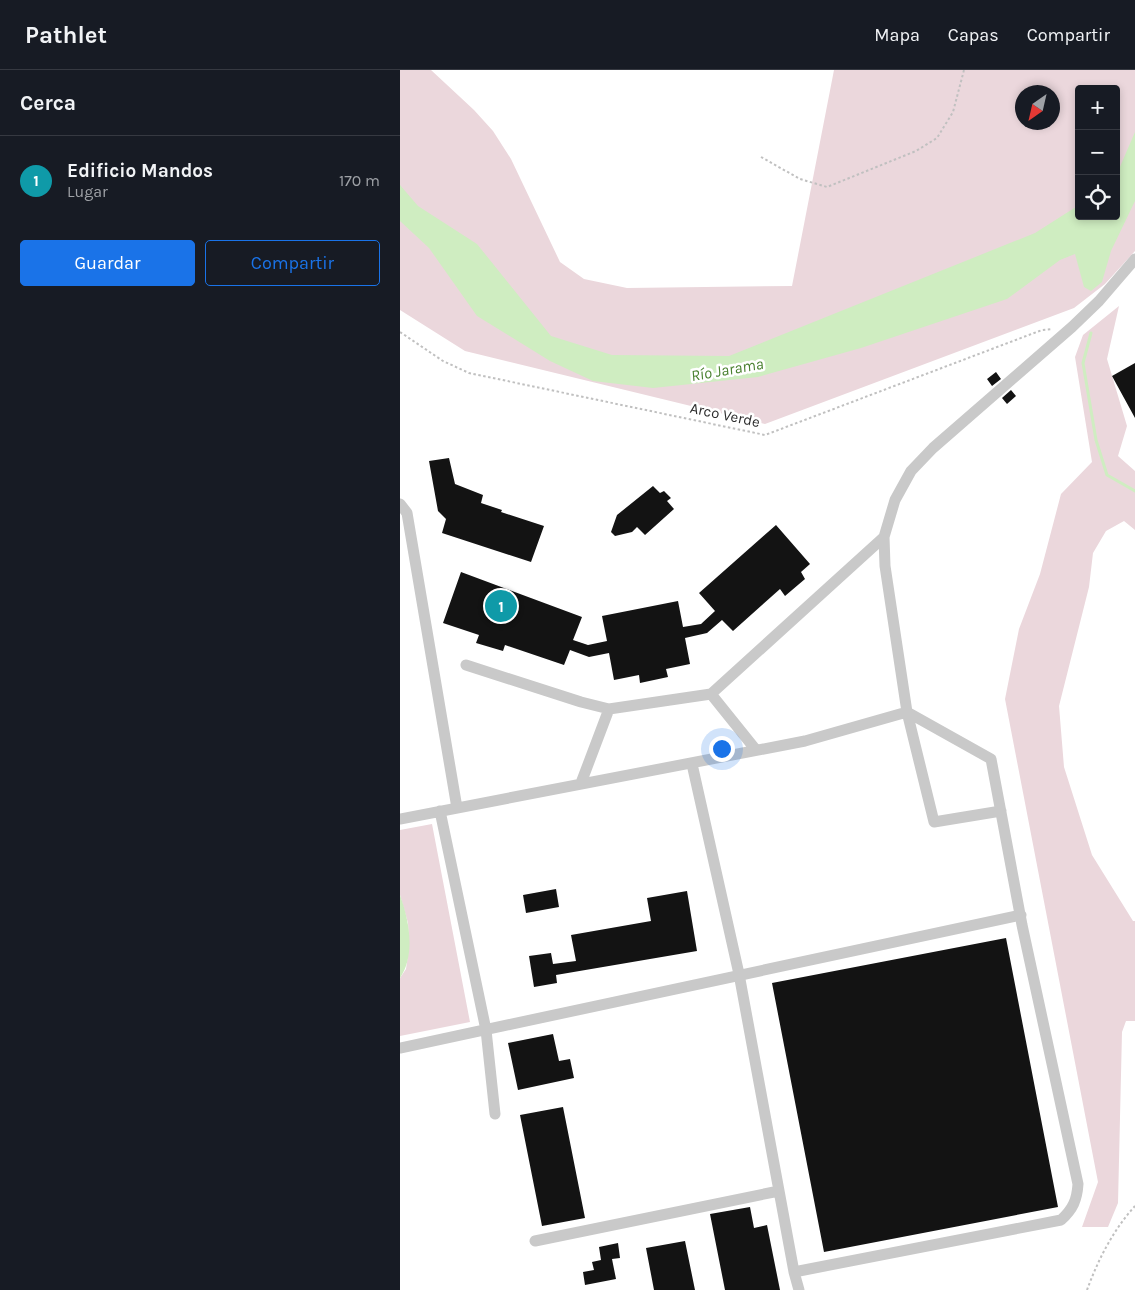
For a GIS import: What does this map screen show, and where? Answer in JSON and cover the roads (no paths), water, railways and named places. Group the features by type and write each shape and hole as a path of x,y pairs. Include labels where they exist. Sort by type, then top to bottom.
{"lane":[{"path":"1001,811 934,822 907,712 885,566 884,537 895,500 911,471 933,448 1100,301 1135,259"},
{"path":"400,504 407,513 456,808"},
{"path":"466,665 609,710 711,694 884,537"},
{"path":"711,694 756,750"},
{"path":"581,783 609,710"},
{"path":"400,819 805,741 907,712 991,759 1021,915 1078,1184 1077,1198 1071,1211 1061,1220 794,1272"},
{"path":"692,764 739,974 794,1272 800,1290"},
{"path":"440,811 486,1030 495,1114"},
{"path":"400,1048 1021,915"},
{"path":"535,1241 779,1191"}],"water":[{"name":"Río Jarama","path":"1135,132 1135,201 1111,251 1102,282 1091,291 1084,287 1075,254 1060,260 1007,299 861,348 758,377 653,388 593,381 550,361 477,316 429,248 400,221 400,185 418,206 477,244 551,336 612,355 729,356 1035,233 1075,208 1075,220 1120,220 1120,167"},
{"path":"400,895 408,926 409,948 405,969 400,978"}],"waterway":[{"path":"1091,333 1083,363 1096,440 1107,475 1135,491"}],"place":[{"name":"Edificio Mandos","path":"501,606"}]}
